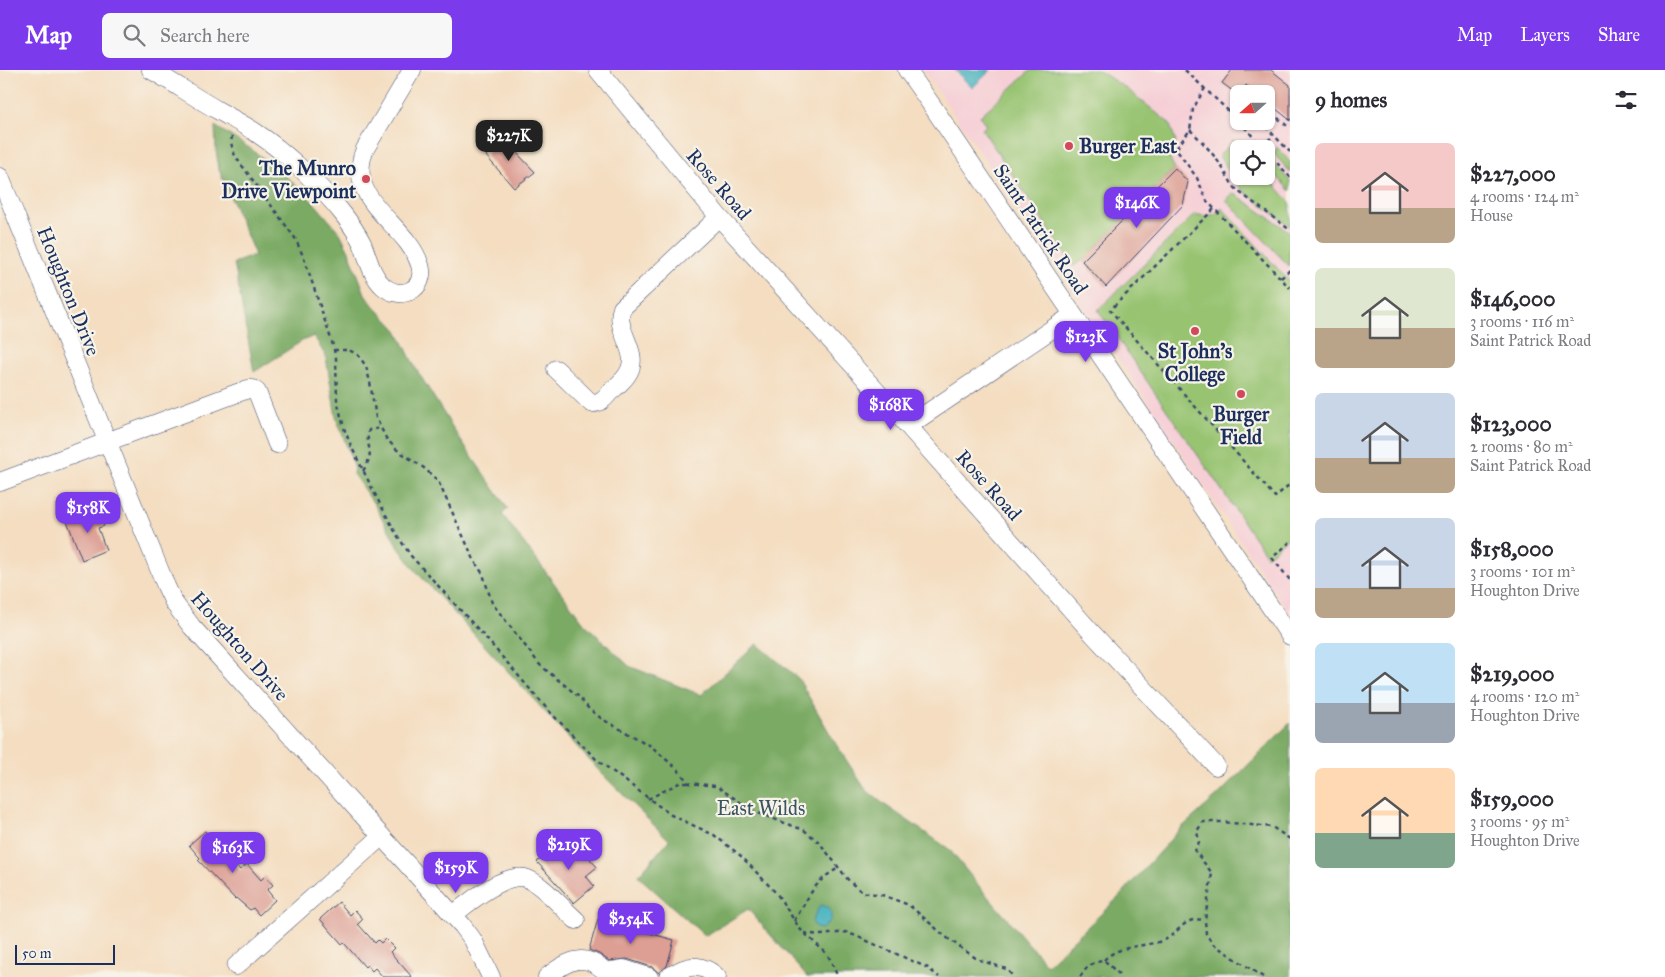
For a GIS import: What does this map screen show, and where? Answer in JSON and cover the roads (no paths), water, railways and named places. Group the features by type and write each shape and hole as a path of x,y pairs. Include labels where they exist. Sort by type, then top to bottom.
{"street":[{"path":"156,71 255,132 299,168 344,215 361,241 374,274 381,285 391,292 403,294 412,290 420,282 419,263 407,243 371,200 363,183 360,169 365,149 412,70"},
{"name":"Rose Road","path":"598,70 719,217 1092,632 1216,766"},
{"name":"Saint Patrick Road","path":"907,70 1290,636"},
{"name":"Houghton Drive","path":"0,177 166,586 179,610 192,627 381,837 454,915 473,940 491,977"},
{"path":"556,368 591,403 601,401 627,376 630,368 632,358 630,348 620,322 622,308 719,217"},
{"path":"908,426 1073,315"},
{"path":"0,482 248,389 254,389 257,392 278,444"},
{"path":"236,966 381,837"},
{"path":"454,915 480,894 516,877 528,878 576,920"},
{"path":"547,977 560,966 577,960 592,961 608,974 624,969 649,977"},
{"path":"668,977 683,969 695,967 708,969 717,977"}],"water":[{"path":"955,70 991,70 972,88"},
{"path":"820,905 827,907 831,913 831,920 822,929 816,928 812,921"}],"place":[{"name":"Burger East","path":"1069,146"},
{"name":"The Munro Drive Viewpoint","path":"366,179"},
{"name":"St John's College","path":"1195,331"},
{"name":"Burger Field","path":"1241,394"}],"park label":[{"name":"East Wilds","path":"761,808"}]}
